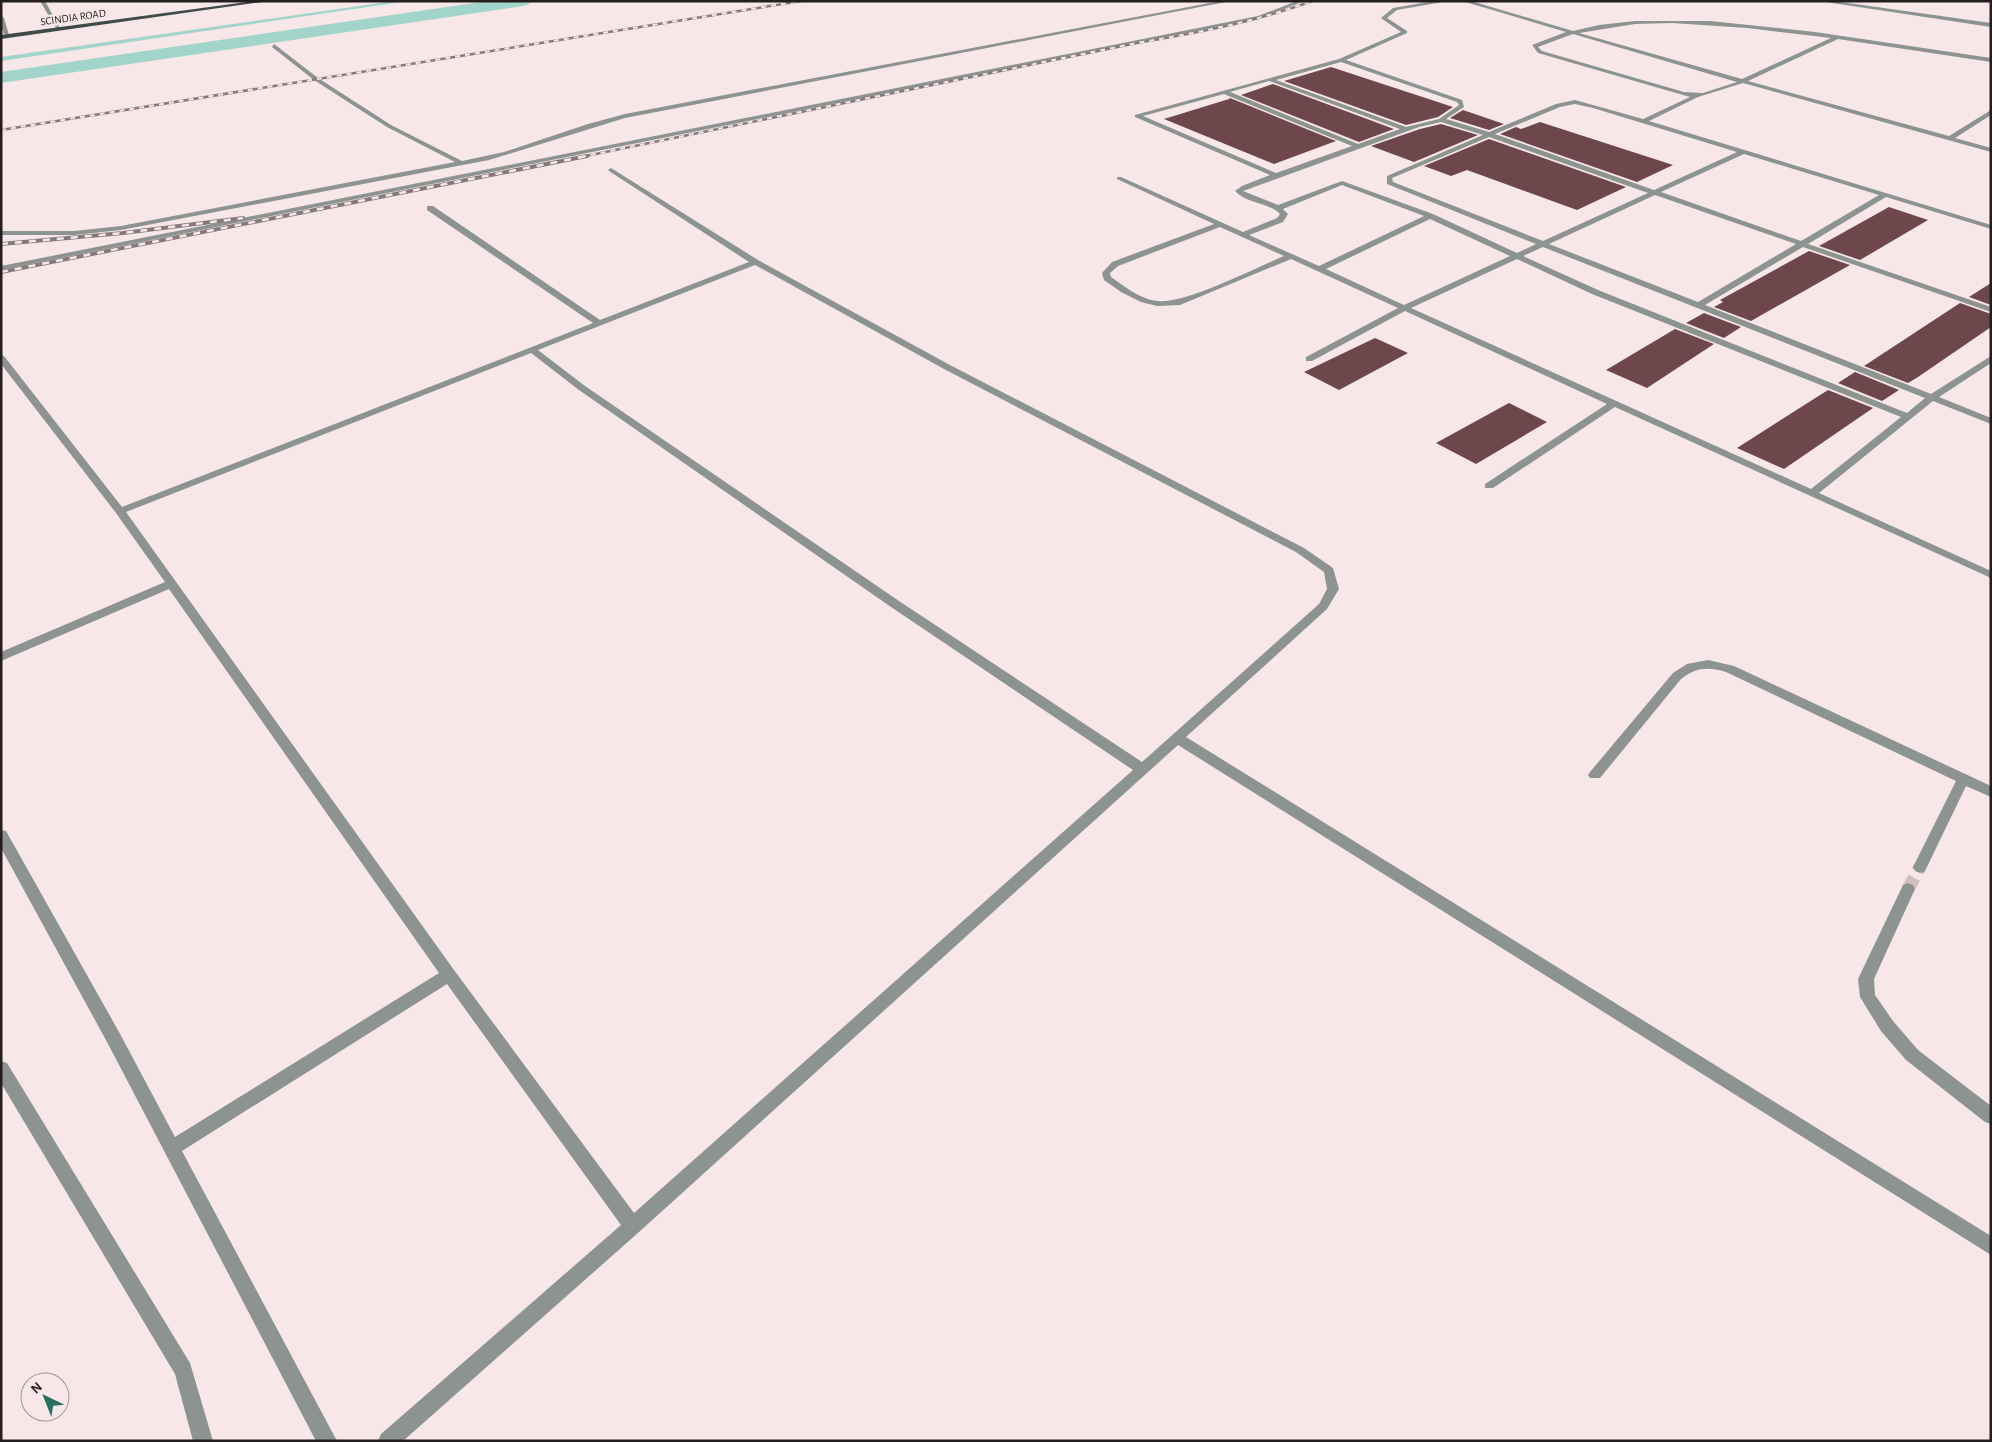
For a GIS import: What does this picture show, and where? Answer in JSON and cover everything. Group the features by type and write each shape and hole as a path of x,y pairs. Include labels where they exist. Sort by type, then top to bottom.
{"main road":[{"path":"3,35 242,1"},
{"name":"SCINDIA ROAD","path":"3,35 267,1"}],"street":[{"path":"42,1 58,27"},
{"path":"1,233 74,233 121,228 517,152 602,121 1229,1"},
{"path":"1,268 1259,17 1302,1"},
{"path":"1275,176 1137,116 1340,60 1405,32 1384,18 1395,9 1446,1"},
{"path":"1464,1 1741,81 1991,150"},
{"path":"1821,1 1991,25"},
{"path":"1,18 3,35"},
{"path":"1837,37 1741,81 1705,95 1696,96 1683,94 1540,52 1534,46 1574,33 1620,24 1679,22 1734,25 1837,37 1991,60"},
{"path":"274,46 316,79 390,126 461,163"},
{"path":"1244,234 1280,220 1284,214 1278,208 1242,195 1239,191 1275,176 1291,172 1406,129 1441,120 1462,106 1460,101 1340,60"},
{"path":"1270,80 1406,129"},
{"path":"1224,92 1358,146"},
{"path":"1643,121 1696,96"},
{"path":"1991,227 1584,103 1565,103 1389,177 1389,183 1991,421"},
{"path":"1951,138 1991,112"},
{"path":"1441,120 1490,134 1991,310"},
{"path":"1309,359 1406,307 1515,255 1542,245 1744,152"},
{"path":"388,1441 633,1226 1177,738 1323,606 1333,588 1329,570 1300,550 947,367 755,262 611,170"},
{"path":"1119,178 1615,402 1991,575"},
{"path":"1278,208 1342,183 1430,216 1595,292 1909,417"},
{"path":"1697,306 1885,195"},
{"path":"430,208 598,322"},
{"path":"1320,269 1430,216"},
{"path":"1220,224 1115,264 1106,273 1107,278 1124,290 1144,300 1157,304 1180,303 1291,256"},
{"path":"120,511 755,262"},
{"path":"532,350 582,388 895,604 1142,769"},
{"path":"1,358 120,511 449,975 633,1226"},
{"path":"1813,493 1931,398 1991,358"},
{"path":"1489,486 1615,402"},
{"path":"1,657 171,584"},
{"path":"1595,775 1677,676 1689,666 1707,663 1730,669 1991,792"},
{"path":"1177,738 1991,1246"},
{"path":"1920,867 1964,779"},
{"path":"1,835 172,1148 327,1441"},
{"path":"1908,889 1866,979 1868,998 1886,1026 1912,1055 1991,1116"},
{"path":"172,1148 449,975"},
{"path":"1,1068 182,1370 203,1441"}],"building":[{"path":"1331,67 1453,107 1438,117 1406,125 1284,81"},
{"path":"1273,84 1394,129 1359,142 1241,95"},
{"path":"1229,99 1336,141 1274,164 1164,119"},
{"path":"1463,110 1504,124 1489,130 1450,118"},
{"path":"1540,122 1673,165 1637,182 1500,134 1516,127 1521,129"},
{"path":"1441,124 1478,135 1414,162 1371,146 1420,129"},
{"path":"1489,139 1626,187 1577,210 1467,170 1451,176 1424,166"},
{"path":"1889,207 1928,220 1860,260 1819,246"},
{"path":"1809,251 1850,265 1751,321 1714,307 1723,302 1720,300"},
{"path":"1991,283 1991,305 1969,297"},
{"path":"1960,303 1991,314 1991,327 1908,383 1864,366"},
{"path":"1704,313 1741,327 1724,338 1686,323"},
{"path":"1675,329 1714,344 1647,388 1606,370"},
{"path":"1375,338 1408,353 1339,390 1304,372"},
{"path":"1855,372 1899,390 1882,401 1838,383"},
{"path":"1828,390 1873,408 1784,469 1737,448"},
{"path":"1509,403 1547,422 1476,464 1436,443"}],"waterway":[{"path":"1,59 406,1"},
{"path":"1,78 523,1"}],"tunnel":[{"path":"1908,889 1920,867"}],"railway":[{"path":"1,130 801,1"},
{"path":"581,157 1137,43 1204,31 1269,15 1312,1"},
{"path":"1,272 587,156"},
{"path":"1,244 123,233 243,218"}]}
